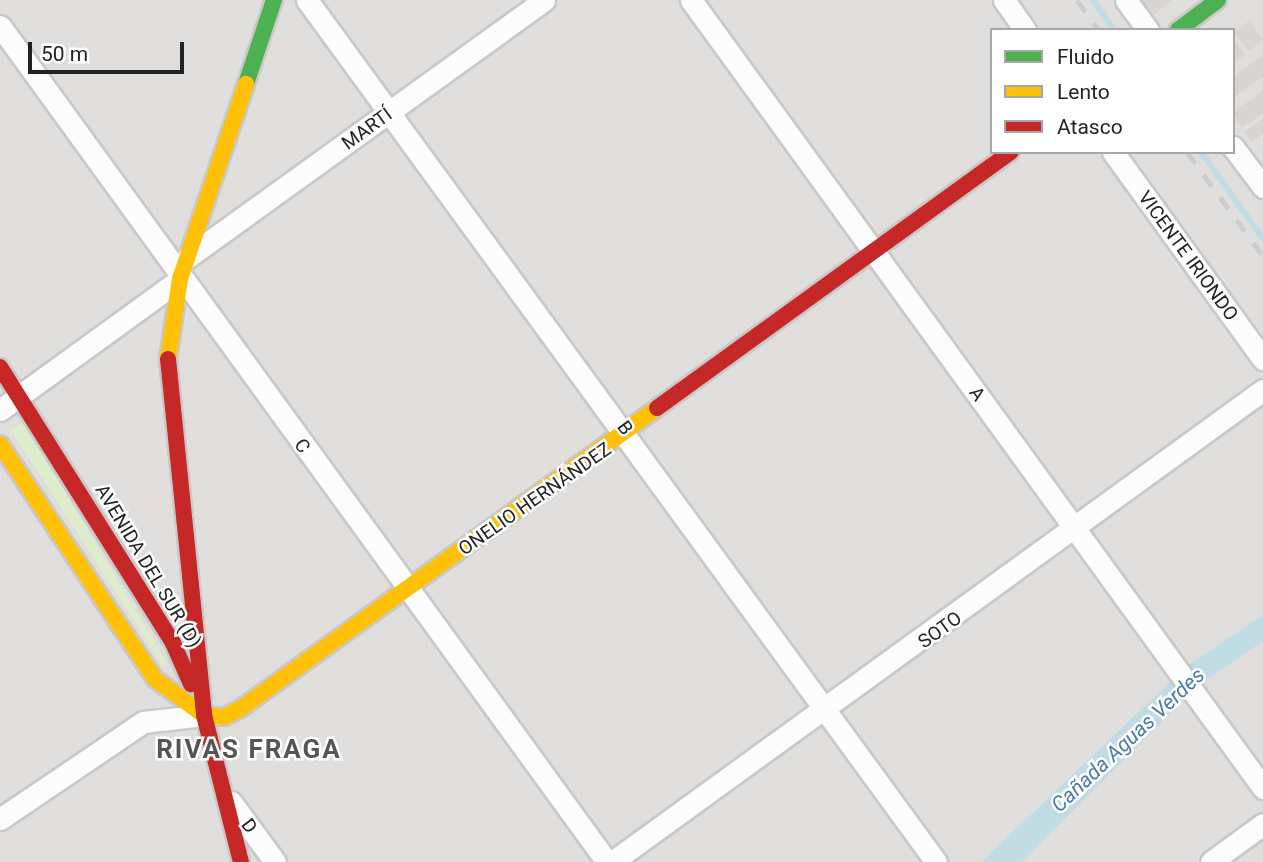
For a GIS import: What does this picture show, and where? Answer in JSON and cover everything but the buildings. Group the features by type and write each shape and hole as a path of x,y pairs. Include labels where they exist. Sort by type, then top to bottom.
{"street":[{"path":"241,862 204,715 167,348 180,279 275,0"},
{"name":"B","path":"307,0 629,433 936,862"},
{"name":"MARTÍ","path":"188,257 544,0"},
{"name":"A","path":"691,0 1166,659 1263,788"},
{"path":"1004,0 1024,28"},
{"path":"1126,0 1147,28"},
{"path":"1181,28 1218,0"},
{"name":"C","path":"0,26 180,279 610,862"},
{"path":"1235,150 1263,187"},
{"name":"ONELIO HERNÁNDEZ","path":"0,819 143,722 204,715 224,717 240,709 629,433 876,254 1008,154"},
{"name":"VICENTE IRIONDO","path":"1114,154 1263,359"},
{"path":"0,410 180,279"},
{"name":"AVENIDA DEL SUR (D)","path":"0,367 22,396 173,643 204,715"},
{"name":"SOTO","path":"610,862 829,711 1263,390"},
{"path":"0,444 155,679 204,715"},
{"path":"173,643 184,645 194,631"},
{"path":"143,722 158,698 155,679"},
{"name":"D","path":"222,791 275,862"},
{"path":"1212,862 1263,824"}],"shaded area":[{"path":"0,0 1263,0 1263,862 0,862"}],"green space":[{"path":"23,422 167,663 164,667 11,430"}],"water":[{"name":"Cañada Aguas Verdes","path":"1263,615 1263,641 1199,685 1021,862 981,862 1187,666"}],"waterway":[{"path":"1093,0 1113,28"},
{"path":"1202,154 1263,239"}],"railway":[{"path":"1077,0 1098,28"},
{"path":"1188,154 1263,256"}],"traffic: fast":[{"path":"246,84 274,0"},
{"path":"1181,28 1218,0"}],"traffic: slow":[{"path":"168,359 180,279 246,84"},
{"path":"204,715 224,717 240,709 657,408"},
{"path":"0,444 155,679 201,713"}],"traffic: jam":[{"path":"657,408 1008,154"},
{"path":"168,359 204,715 241,862"},
{"path":"0,367 173,643 191,684"}],"district":[{"name":"RIVAS FRAGA","path":"249,750"}]}
